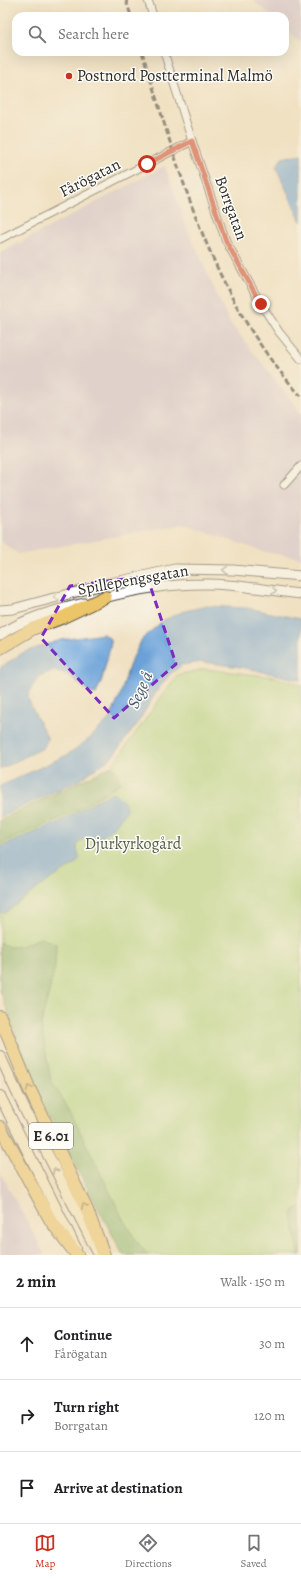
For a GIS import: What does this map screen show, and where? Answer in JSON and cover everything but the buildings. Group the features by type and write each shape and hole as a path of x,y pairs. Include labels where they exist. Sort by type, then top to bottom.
{"highway":[{"path":"0,648 3,644 32,629 61,618 105,597"},
{"name":"E 6.01","path":"0,1017 29,1088 86,1210 104,1255"},
{"name":"E 6.01","path":"0,1127 51,1221 78,1255"}],"main road":[{"path":"0,1056 25,1110 99,1255"},
{"path":"0,1096 78,1255"}],"street":[{"path":"148,0 152,12"},
{"name":"Borrgatan","path":"165,56 226,241 261,304 279,332 301,359"},
{"name":"Fårögatan","path":"0,239 192,141"},
{"path":"284,485 301,466"},
{"name":"Spillepengsgatan","path":"0,610 12,609 106,584 175,569 233,570 301,576"},
{"name":"Spillepengsgatan","path":"0,635 18,624 50,612 105,597 167,586 204,584 254,587 301,594"}],"highlighted area":[{"path":"147,576 176,664 114,718 41,638 70,586"}],"shaded area":[{"path":"253,0 301,0 301,43 289,32 289,12 266,12"},
{"path":"165,166 184,221 228,320 301,413 301,558 264,552 183,524 18,554 0,541 0,253"},
{"path":"0,1172 45,1255 0,1255"}],"green space":[{"name":"Djurkyrkogård","path":"205,669 274,677 301,685 301,1255 123,1255 0,990 0,820 112,766 177,675"},
{"path":"112,766 119,775 120,783 82,807 0,844 0,820"},
{"path":"40,938 56,943 55,967 41,1024 51,1081 69,1109 124,1221 137,1242 148,1255 123,1255 36,1091 0,990 0,942 9,947 15,947"},
{"path":"301,1207 301,1255 299,1255 292,1214 295,1209"}],"water":[{"path":"301,154 301,222 276,167 282,158"},
{"name":"Sege å","path":"207,606 247,608 301,619 301,680 240,667 202,662 182,665 170,674 156,692 136,726 111,758 79,780 0,817 0,786 67,755 89,739 110,718 120,696 129,666 142,639 164,620 184,611"},
{"path":"104,634 110,639 111,643 102,679 96,694 85,689 65,673 50,672 45,673 38,678 28,697 48,739 43,748 0,769 1,667 24,652 61,640"},
{"path":"109,794 116,794 123,801 127,810 111,830 100,837 89,837 79,842 77,850 80,858 75,864 42,885 5,913 0,912 0,847 59,822"}],"railway":[{"path":"126,0 130,12"},
{"path":"143,56 186,189 202,233 221,277 244,318 270,358 301,396"}],"place":[{"name":"Postnord Postterminal Malmö","path":"69,76"}],"route":[{"path":"147,164 192,141 226,241 261,304"}]}
